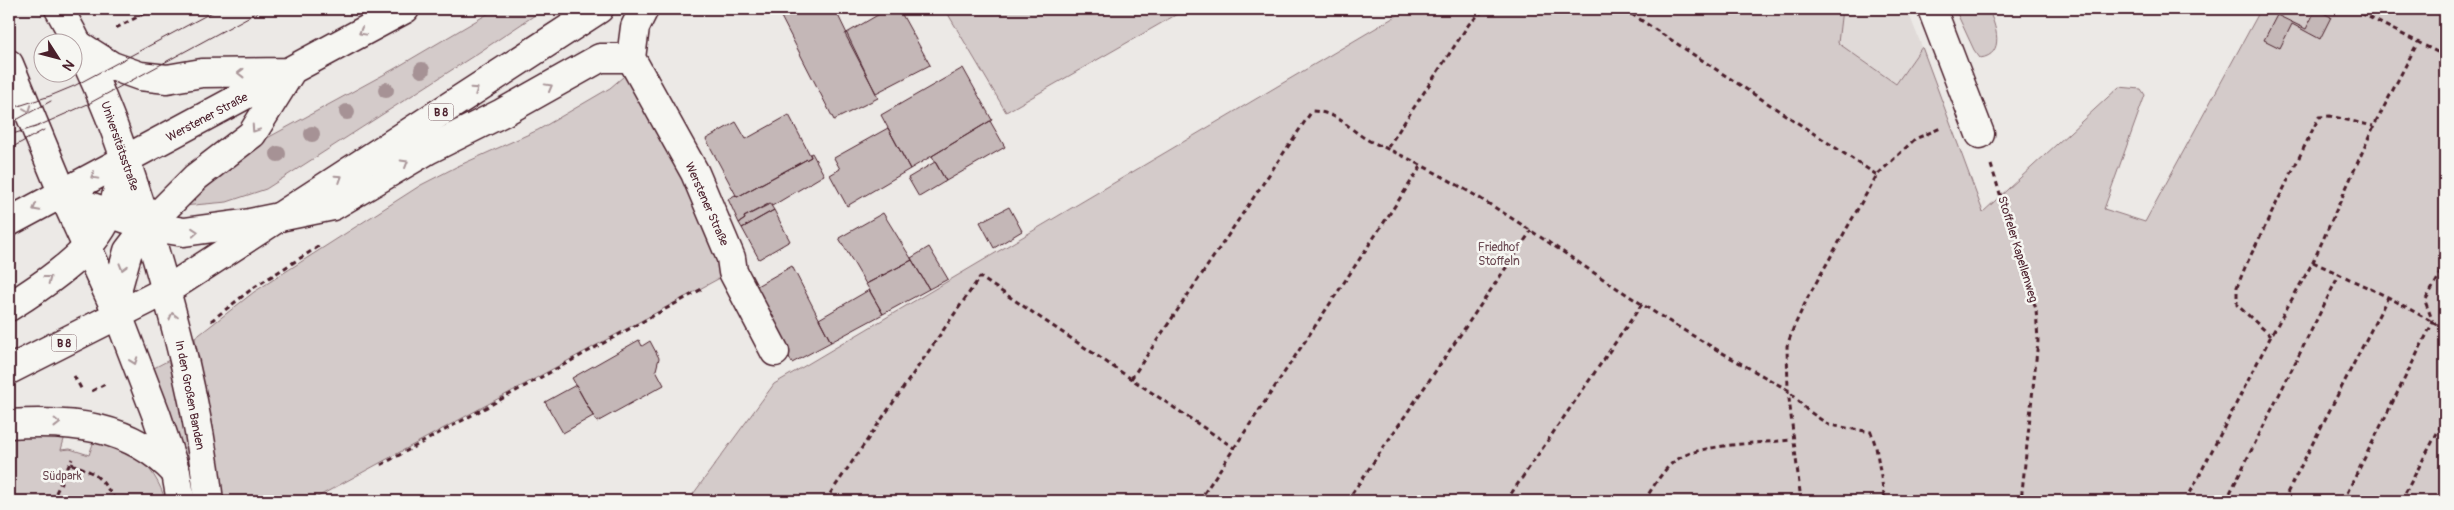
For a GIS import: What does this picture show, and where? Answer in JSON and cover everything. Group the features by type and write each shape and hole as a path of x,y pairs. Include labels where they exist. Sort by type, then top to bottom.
{"street":[{"name":"Universitätsstraße","path":"58,9 71,32"},
{"name":"Werstener Straße","path":"9,222 405,9"},
{"name":"B 8","path":"9,370 166,290 599,9"},
{"path":"63,194 109,214 147,226 184,232 204,231 283,214 333,206 428,150 502,113 600,58 630,58 635,26 644,9"},
{"path":"1932,9 1976,125"},
{"path":"82,47 112,66 140,76 167,79 202,73 290,72"},
{"name":"Universitätsstraße","path":"82,52 102,96 126,159 166,290"},
{"name":"Werstener Straße","path":"630,58 696,173 731,258 733,272 775,352"},
{"path":"9,64 63,194 118,315 176,473 181,501"},
{"path":"118,315 118,287 121,270 128,251 147,226 196,177 252,134 290,72"},
{"path":"9,307 66,266 88,247 109,214 120,186 126,159"},
{"name":"In den Großen Banden","path":"166,290 185,364 209,501"},
{"path":"9,424 79,424 118,434 139,443 161,457 176,473"}],"path":[{"path":"122,26 153,9"},
{"path":"1388,147 1469,24 1485,9"},
{"path":"1624,9 1876,175"},
{"path":"2353,9 2445,56"},
{"path":"2186,501 2271,336 2313,262 2374,126 2418,42"},
{"path":"1131,379 1312,111 1328,112 1374,143 1388,147 1422,165 1531,231 1642,304 1788,390 1807,410 1829,425 1871,432 1876,448 1885,501"},
{"path":"2271,336 2236,305 2237,287 2319,116 2330,116 2374,126"},
{"path":"1801,501 1792,440 1788,390 1788,346 1793,329 1808,297 1876,175 1915,139 1976,125"},
{"name":"Stoffeler Kapellenweg","path":"1976,125 2036,309 2038,341 2021,501"},
{"path":"1198,501 1422,165"},
{"path":"1347,501 1531,231"},
{"path":"2313,262 2388,297 2445,329"},
{"path":"2343,501 2433,322 2425,301 2445,266"},
{"path":"380,465 733,272"},
{"path":"2226,501 2339,275"},
{"path":"825,501 980,277 1234,448"},
{"path":"2283,501 2388,297"},
{"path":"1506,501 1642,304"},
{"path":"74,376 85,395"},
{"path":"2401,501 2445,418"},
{"path":"1644,501 1662,475 1677,459 1692,452 1792,440"},
{"path":"52,501 71,464 86,469 100,478 116,501"}],"shaded area":[{"path":"1842,9 1907,9 1922,47 1896,84 1837,43"}],"green space":[{"path":"496,9 544,9 266,189 227,202 183,206 183,200 260,142 394,69"},
{"path":"945,9 1186,9 1006,112"},
{"name":"Friedhof Stoffeln","path":"1408,9 1842,9 1838,43 1896,84 1922,47 1983,212 2119,87 2141,89 2145,95 2104,209 2145,222 2261,9 2445,9 2445,501 688,501 774,384"},
{"path":"1955,9 1988,9 1994,23 1997,38 1993,51 1988,56 1980,58 1974,50"},
{"path":"630,71 729,273 310,501 219,501 217,472 195,338 254,292 421,185 538,130 610,88"},
{"path":"171,359 200,501 193,501 154,368"},
{"name":"Südpark","path":"39,435 65,436 61,450 70,449 89,455 95,438 131,453 150,470 158,482 165,501 9,501 9,438"}],"building":[{"path":"777,9 835,9 878,98 834,120"},
{"path":"888,9 899,9 930,65 876,93 845,34"},
{"path":"2316,9 2331,17 2320,39 2292,24 2280,48 2264,40 2277,15 2306,29"},
{"path":"963,68 992,120 910,169 881,115"},
{"path":"789,115 811,157 737,197 706,139 736,122 746,139"},
{"path":"990,121 1005,147 946,181 932,156"},
{"path":"888,128 910,169 847,206 830,175 840,169 834,158"},
{"path":"812,153 824,175 772,206 770,203 744,217 745,219 739,223 728,199 735,195 737,197 811,157 810,154"},
{"path":"935,162 946,181 919,197 908,178"},
{"path":"770,204 774,210 742,228 739,223 745,219 744,217"},
{"path":"1009,207 1022,231 994,248 980,222"},
{"path":"774,210 790,241 759,259 742,228"},
{"path":"883,213 912,260 866,284 839,238"},
{"path":"929,247 948,279 929,289 911,258"},
{"path":"912,260 929,289 883,314 866,284"},
{"path":"792,266 831,342 792,363 755,287"},
{"path":"869,290 883,314 831,342 819,319"},
{"path":"639,340 642,346 650,341 659,358 656,370 664,385 597,422 572,378"},
{"path":"576,385 593,416 563,433 545,402"}],"tram line":[{"path":"9,109 74,86 218,9"},
{"path":"9,135 36,127 90,103 263,9"},
{"path":"9,124 51,101"},
{"path":"9,149 44,130"}]}
